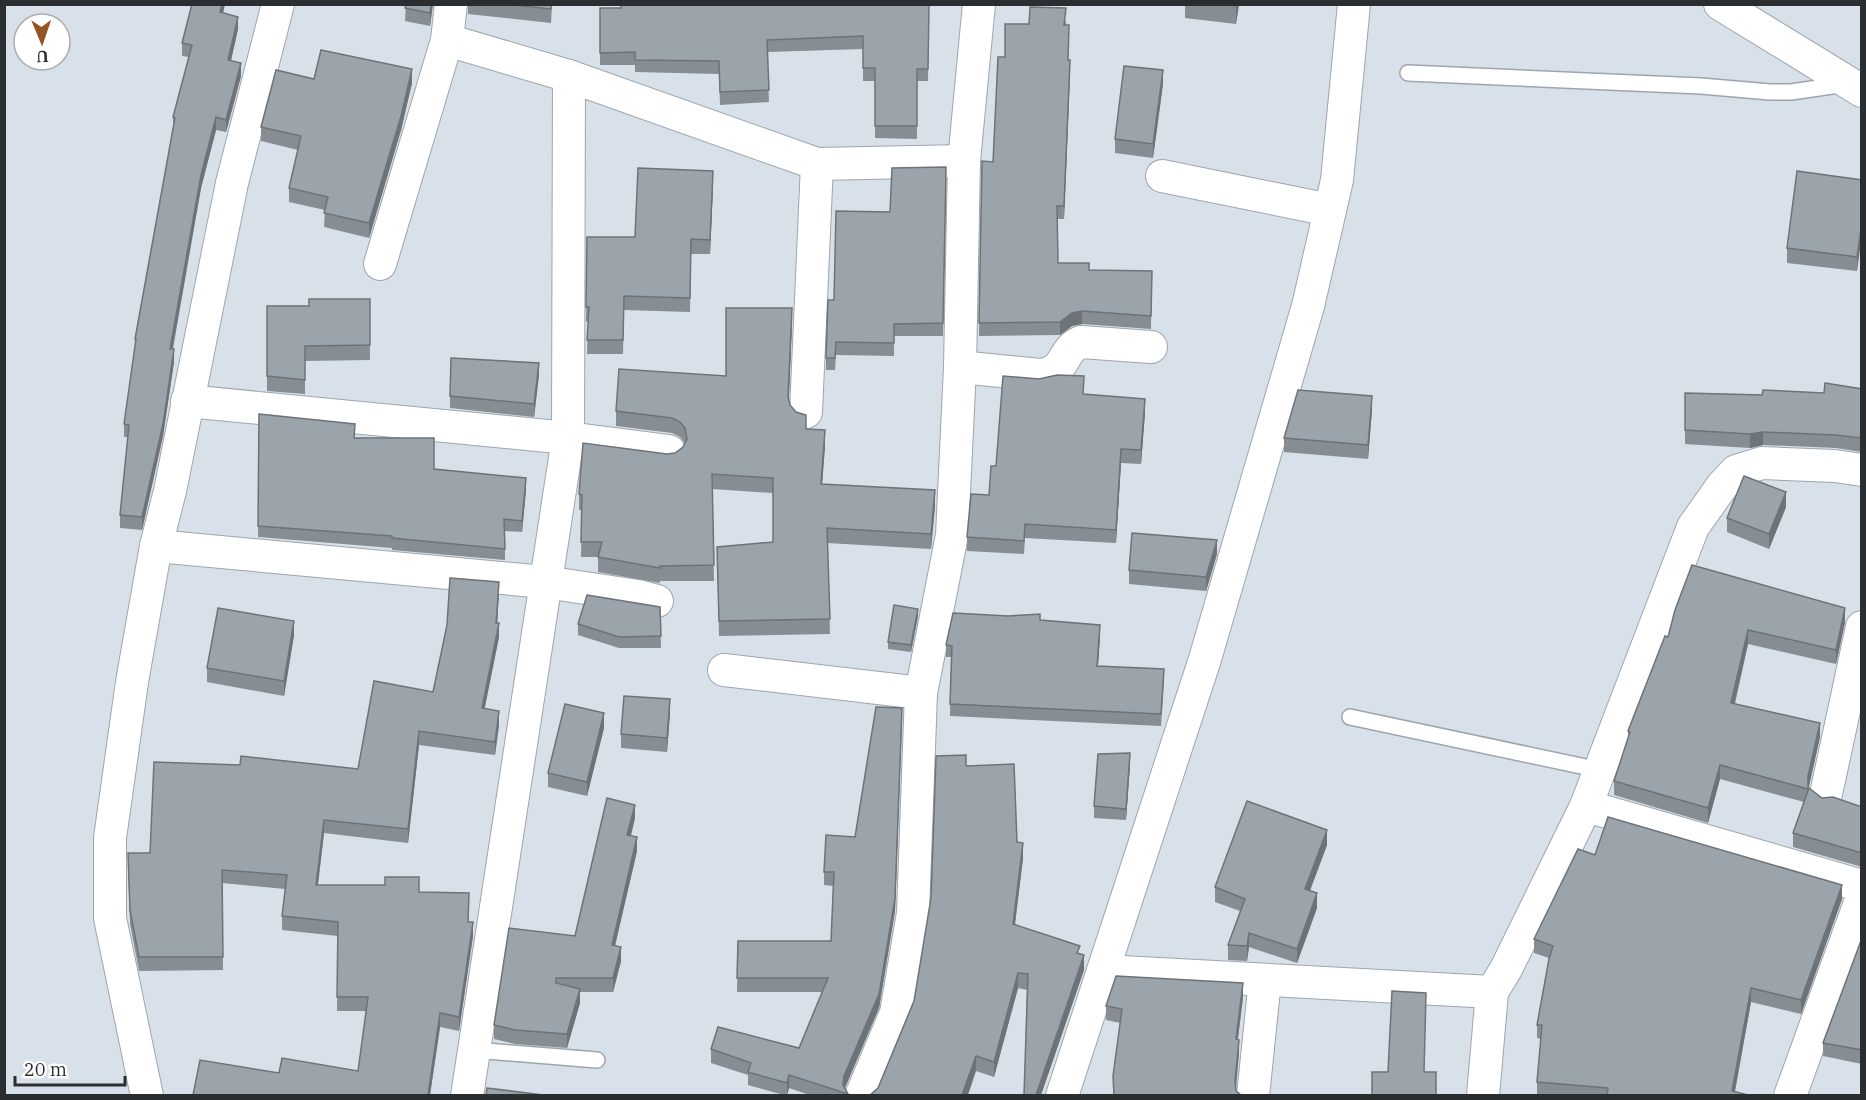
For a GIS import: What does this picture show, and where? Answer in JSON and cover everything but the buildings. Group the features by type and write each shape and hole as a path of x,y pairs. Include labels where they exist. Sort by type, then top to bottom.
{"street":[{"path":"147,1095 110,918 110,838 132,682 156,546 170,491 232,183 278,4"},
{"path":"380,264 447,40 451,4"},
{"path":"861,1095 896,1013 913,913 921,693 952,535 960,367 964,161 980,4"},
{"path":"1062,1095 1205,659 1308,306 1337,180 1354,4"},
{"path":"1720,4 1855,87"},
{"path":"447,40 569,76 817,164 964,161"},
{"path":"467,1095 568,438 569,76"},
{"path":"806,412 817,164"},
{"path":"1162,176 1330,210"},
{"path":"960,367 1041,375 1059,369 1073,345 1081,342 1151,347"},
{"path":"187,401 568,438 669,451"},
{"path":"1483,1095 1492,992 1506,969 1586,806 1693,527 1722,486 1736,471 1762,464 1835,466 1862,470"},
{"path":"156,546 545,582 638,596 657,602"},
{"path":"1826,794 1862,627"},
{"path":"724,670 921,693"},
{"path":"1586,806 1862,886"},
{"path":"1790,1095 1862,897"},
{"path":"1103,971 1492,992"},
{"path":"1253,1095 1265,980"}],"lane":[{"path":"1407,73 1701,86 1770,92 1855,87"},
{"path":"1350,717 1600,770"},
{"path":"474,1050 597,1060"}]}
